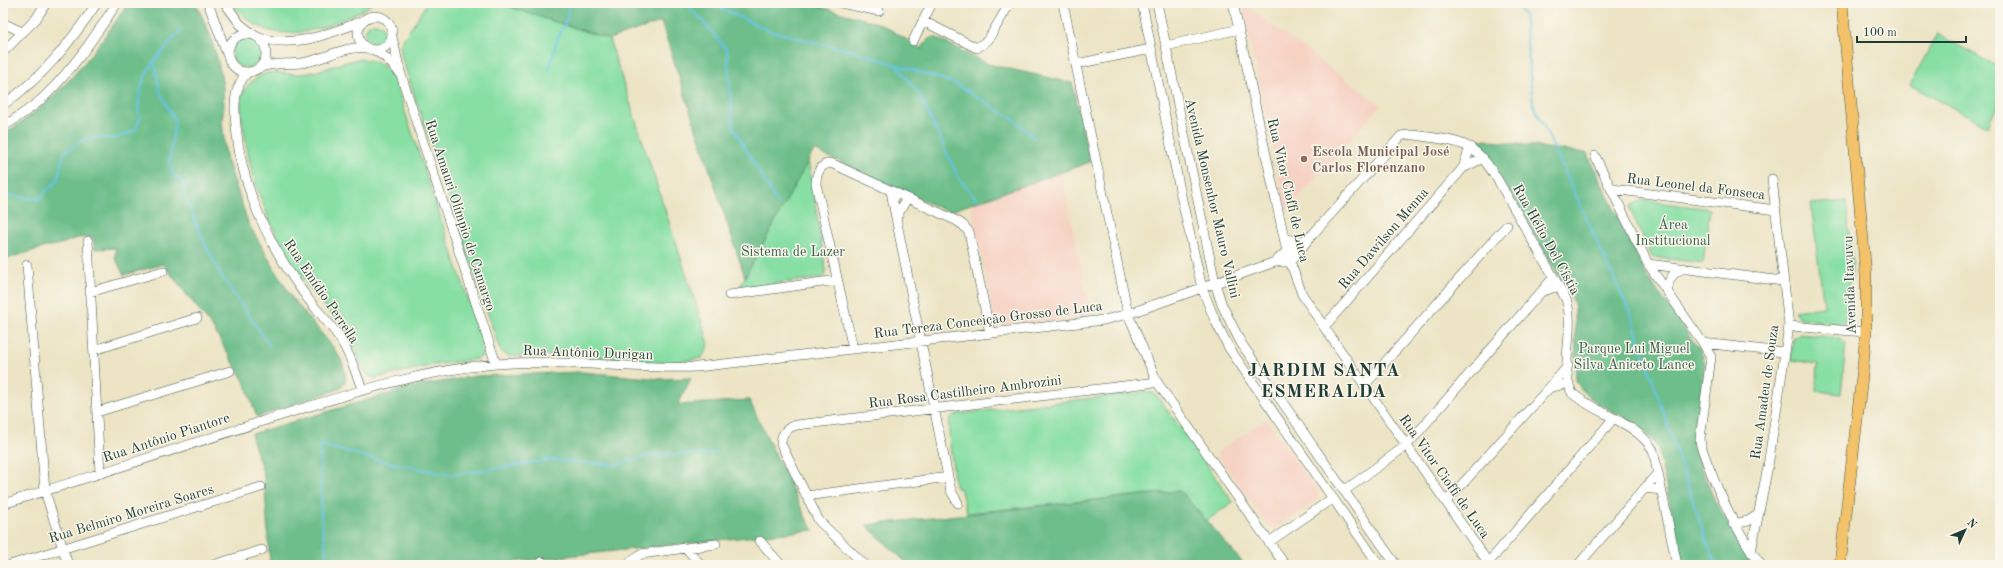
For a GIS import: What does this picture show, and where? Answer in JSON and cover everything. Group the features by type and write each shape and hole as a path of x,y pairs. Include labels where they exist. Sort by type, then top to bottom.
{"main road":[{"name":"Avenida Itavuvu","path":"1840,565 1862,380 1866,332 1866,275 1842,3"}],"street":[{"path":"3,52 36,18 46,3"},
{"path":"3,105 27,88 49,67 97,3"},
{"path":"3,127 45,97 85,51 117,3"},
{"path":"208,3 227,55 234,68 248,72 276,63 311,61 354,48 372,50 384,48 392,37 391,26 384,18 373,16 363,21 297,42 274,42 243,34 235,37 230,43 227,55"},
{"path":"225,3 240,24 264,44 266,52 263,63 258,69"},
{"path":"840,3 879,11"},
{"path":"913,41 932,3"},
{"path":"923,21 977,48 988,40 1010,3"},
{"path":"1063,3 1128,314 1157,382 1285,565"},
{"name":"Avenida Monsenhor Mauro Vallini","path":"1142,3 1182,200 1202,288 1214,318 1229,348 1379,565"},
{"name":"Avenida Monsenhor Mauro Vallini","path":"1156,3 1215,283 1222,305 1241,343 1396,565"},
{"name":"Rua Vitor Cioffi de Luca","path":"1234,3 1284,239 1290,262 1302,294 1364,386 1407,445 1489,564"},
{"path":"363,21 359,28 358,36 362,44 372,50"},
{"path":"3,24 22,32"},
{"path":"1166,46 1239,29"},
{"name":"Rua Amauri Olímpio de Camargo","path":"392,37 401,75 496,364"},
{"path":"1076,64 1151,49"},
{"name":"Rua Amauri Olímpio de Camargo","path":"372,50 386,57 401,75"},
{"name":"Rua Emídio Perrella","path":"248,72 242,79 236,93 234,107 241,163 250,192 269,237 284,263 310,302 342,341 351,359 362,389"},
{"name":"Rua Tereza Conceição Grosso de Luca","path":"697,367 1104,320 1128,314 1275,262 1290,262 1397,138 1405,135 1448,139 1462,143 1477,152"},
{"name":"Rua Dawilson Menna","path":"1324,327 1477,152"},
{"name":"Rua Dawilson Menna","path":"1463,168 1477,152"},
{"name":"Rua Hélio Del Cístia","path":"1477,152 1499,182 1558,286 1569,309 1568,366 1569,383 1572,393 1576,397 1627,426 1649,444 1653,450 1674,563"},
{"path":"1595,156 1648,264 1703,343 1711,357 1700,439 1701,446 1718,492 1733,524 1761,565"},
{"path":"853,349 816,184 816,179 820,170 827,163 836,164 957,221 966,228 969,232 990,333"},
{"name":"Rua Amadeu de Souza","path":"1751,552 1768,466 1788,326 1772,179"},
{"name":"Rua Leonel da Fonseca","path":"1612,190 1776,210"},
{"path":"892,191 896,218 936,410 948,477 952,491 958,503"},
{"path":"896,218 907,198"},
{"path":"1364,386 1507,225 1519,218"},
{"name":"Rua Tereza Conceição Grosso de Luca","path":"1275,262 1287,251 1312,235"},
{"path":"1284,239 1303,241"},
{"path":"88,241 100,473"},
{"path":"1648,264 1783,281"},
{"path":"27,265 45,491 68,565"},
{"path":"1668,293 1668,284 1672,275 1684,268"},
{"path":"90,292 163,271"},
{"path":"1344,491 1407,445 1553,278"},
{"path":"729,295 837,280"},
{"path":"1541,292 1558,286"},
{"path":"94,350 198,318"},
{"path":"1788,326 1866,332"},
{"path":"1703,343 1784,352"},
{"name":"Rua Antônio Durigan","path":"338,397 362,389 436,373 496,364 572,363 657,369 697,367"},
{"path":"1446,502 1568,366"},
{"path":"97,412 230,371"},
{"name":"Rua Rosa Castilheiro Ambrozini","path":"806,496 783,450 781,438 789,428 797,425 936,410 1157,382"},
{"path":"1549,388 1569,383"},
{"name":"Rua Antônio Piantore","path":"3,504 338,397"},
{"path":"1489,564 1614,418"},
{"path":"1578,565 1657,474"},
{"path":"865,565 819,521 806,496 948,477"},
{"name":"Rua Belmiro Moreira Soares","path":"10,565 261,487"},
{"path":"1645,488 1661,490"},
{"path":"1269,542 1332,498"},
{"path":"1733,524 1748,522 1759,514"},
{"path":"760,541 782,565"},
{"path":"630,563 641,554 716,544"},
{"path":"686,548 701,565"},
{"path":"213,565 262,550"}],"shaded area":[{"name":"Escola Municipal José Carlos Florenzano","path":"1242,3 1381,105 1286,212"},
{"path":"1061,172 1091,316 1005,326 998,325 994,320 971,204"},
{"path":"1266,419 1318,492 1318,498 1314,503 1275,528 1268,526 1216,453"}],"green space":[{"path":"128,3 196,3 210,35 218,61 223,87 224,107 222,121 226,157 249,225 292,298 333,347 342,361 346,377 345,382 339,389 257,417 244,381 213,328 163,264 124,275 115,258 116,248 95,249 93,237 77,238 3,260 3,134 41,108 73,76 102,41"},
{"path":"232,3 373,3 348,17 331,24 317,29 290,33 265,29 242,15"},
{"path":"427,3 497,3 609,39 709,344 702,358 675,362 647,362 584,355 508,356 500,350 402,58 400,45"},
{"path":"497,3 807,3 881,24 922,49 924,44 930,38 935,37 988,64 1072,83 1090,162 948,212 814,150 745,277 661,22 609,39"},
{"path":"375,23 382,26 385,33 382,40 375,43 368,40 365,33 368,26"},
{"path":"1937,34 2000,68 2000,101 1987,126 1910,85"},
{"path":"247,38 253,39 261,47 261,59 253,67 247,68 241,67 233,59 232,53 233,47 241,39"},
{"path":"361,59 380,64 394,79 483,344 482,356 476,359 434,365 375,378 370,376 362,367 347,334 315,296 287,254 276,234 259,194 247,151 242,116 241,100 246,88 255,79 268,73 308,73"},
{"name":"Parque Lui Miguel Silva Aniceto Lance","path":"1477,139 1587,153 1646,275 1701,352 1705,363 1693,446 1715,502 1753,565 1683,565 1658,448 1641,429 1629,420 1599,404 1586,394 1580,387 1576,380 1575,307 1572,298"},
{"name":"Sistema de Lazer","path":"808,160 826,270 825,275 822,278 739,288"},
{"name":"Área Institucional","path":"1642,200 1710,209 1703,263 1652,257 1630,209 1632,205"},
{"path":"1846,201 1852,263 1852,280 1847,288 1849,318 1840,324 1799,318 1794,311 1824,307 1811,204"},
{"path":"1800,334 1840,338 1846,344 1841,394 1816,391 1818,364 1791,360 1793,339"},
{"path":"581,372 661,379 691,378 678,405 749,400 808,522 814,530 482,565 270,565 264,476 251,434 411,387 477,376"},
{"path":"1146,392 1153,393 1158,397 1233,502 1206,521 1180,491 967,513 960,488 956,488 955,485 949,430 950,418 957,414"},
{"path":"1180,491 1245,565 909,565 866,525"}],"waterway":[{"path":"549,72 556,43 567,18 568,3"},
{"path":"684,3 701,19 727,50 733,127 778,204"},
{"path":"709,3 770,31 863,54 954,83 1017,122 1034,138"},
{"path":"1516,3 1524,15 1533,103 1631,315 1706,540 1717,565"},
{"path":"3,197 12,196 39,199 57,181 64,153 86,138 115,138 135,131 140,118 138,107 141,88 146,74 154,61 180,31"},
{"path":"154,61 160,92 175,121 169,163 174,175 183,182 184,194 204,242 221,275 270,346"},
{"path":"896,65 920,95 958,177 977,200"},
{"path":"328,565 321,517 320,445 387,462 451,475 550,460 617,465 650,455 717,453"}],"place":[{"name":"Escola Municipal José Carlos Florenzano","path":"1304,159"}],"district":[{"name":"JARDIM SANTA ESMERALDA","path":"1324,380"}]}
